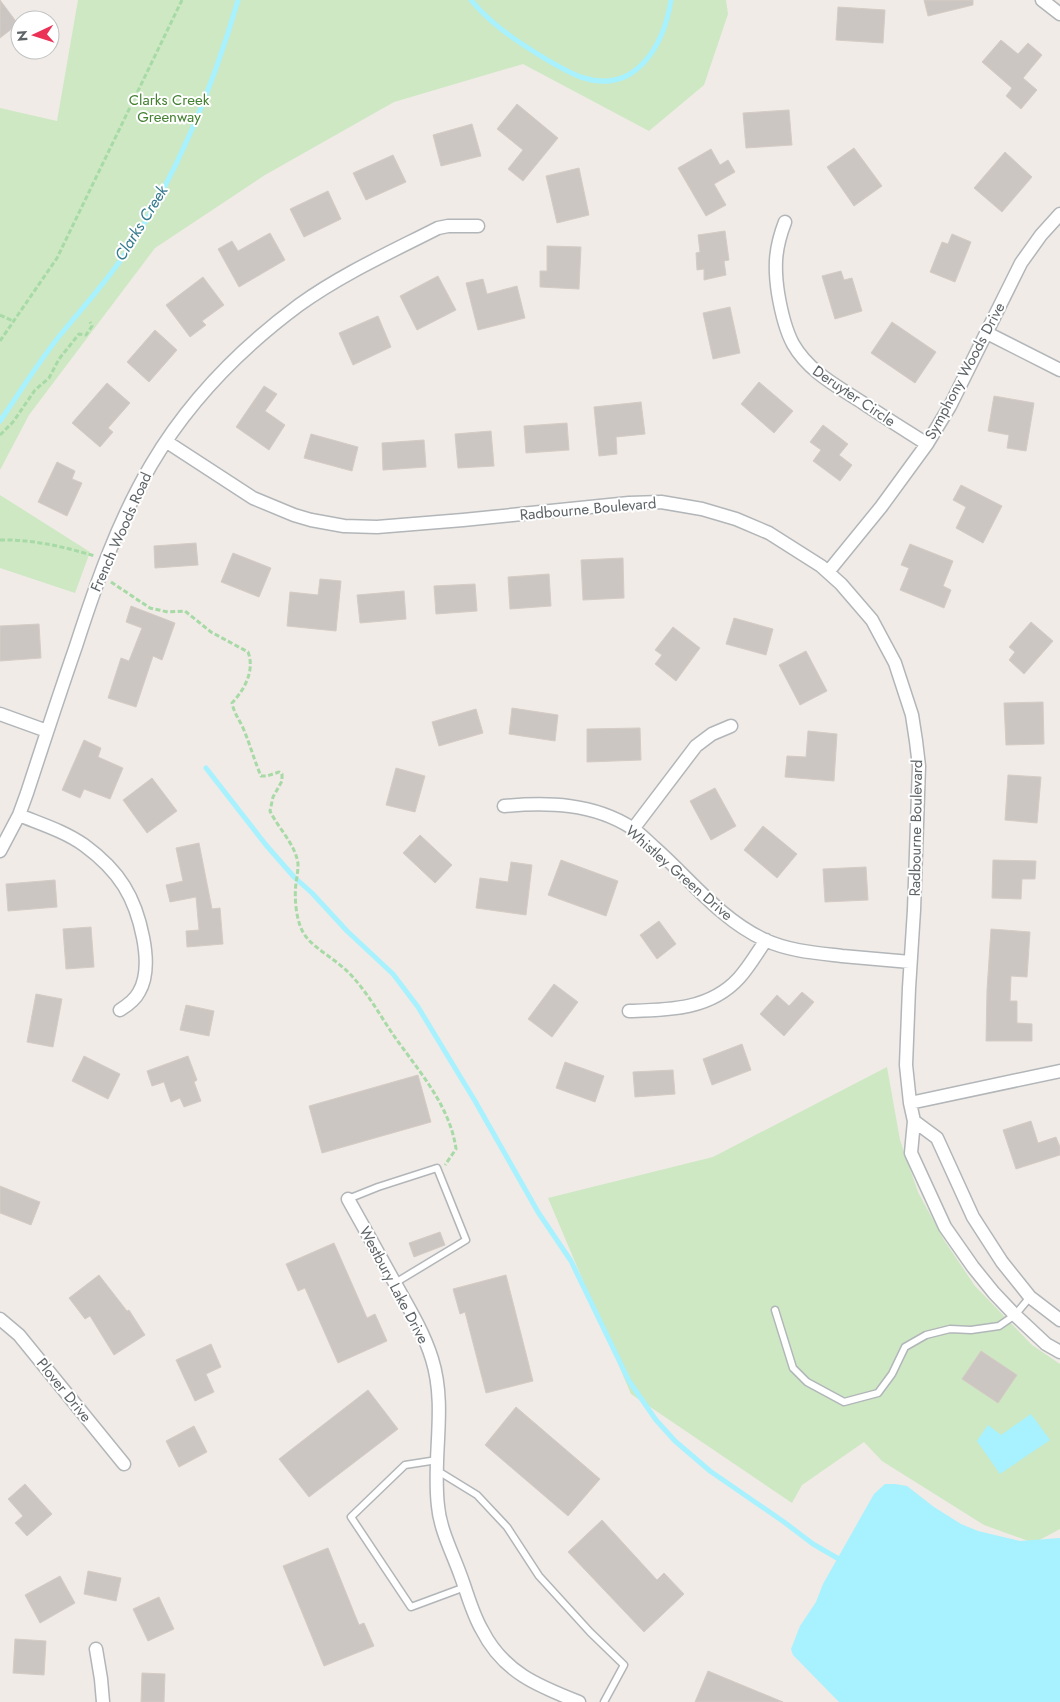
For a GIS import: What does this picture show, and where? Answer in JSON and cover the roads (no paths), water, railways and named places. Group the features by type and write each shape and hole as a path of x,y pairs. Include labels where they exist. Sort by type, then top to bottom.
{"street":[{"path":"1042,0 1060,14"},
{"name":"Symphony Woods Drive","path":"828,572 881,507 927,444 950,406 1021,263 1042,234 1060,214"},
{"name":"Deruyter Circle","path":"785,222 778,240 775,274 780,306 788,334 794,346 808,364 824,378 927,444"},
{"name":"French Woods Road","path":"0,851 18,815 106,559 141,483 166,442 196,401 229,365 266,331 305,301 355,271 438,228 478,226"},
{"path":"987,333 1060,370"},
{"name":"Radbourne Boulevard","path":"166,442 253,498 294,516 344,526 377,527 629,503 661,502 702,509 736,519 785,542 828,572 852,595 881,634 895,663 912,715 919,766 906,1065 914,1121 911,1153 946,1226 973,1267 1015,1315 1046,1344 1060,1352"},
{"path":"0,714 47,731"},
{"path":"633,828 696,746 712,734 731,726"},
{"name":"Whistley Green Drive","path":"504,806 554,803 576,806 633,828 667,858 700,894 722,913 749,932 766,940 806,952 910,962"},
{"path":"18,815 62,832 85,846 105,863 129,895 138,918 146,960 144,982 140,992 131,1003 120,1010"},
{"path":"628,1011 676,1009 695,1006 713,998 737,980 766,940"},
{"path":"910,1103 1060,1071"},
{"path":"914,1121 937,1138 973,1217 1002,1262 1030,1298 1060,1320"},
{"name":"Westbury Lake Drive","path":"348,1199 414,1318 432,1359 437,1383 440,1418 437,1466 438,1506 443,1530 481,1630 494,1650 519,1674 541,1688 579,1702"},
{"name":"Plover Drive","path":"0,1319 19,1335 124,1464"},
{"path":"96,1649 103,1702"}],"lane":[{"path":"348,1199 437,1168 466,1240 395,1283"},
{"path":"775,1310 793,1368 807,1382 844,1402 878,1393 892,1374 905,1347 926,1335 950,1329 971,1330 999,1326 1015,1315 1030,1298"},
{"path":"465,1587 411,1607 352,1516 406,1465 437,1466 477,1495 507,1527 539,1576 590,1632 624,1665 604,1702"}],"water":[{"path":"1031,1414 1050,1440 1000,1474 977,1441 988,1425 1001,1435"},
{"path":"885,1484 907,1486 934,1507 961,1524 978,1531 1020,1541 1060,1538 1060,1702 839,1702 793,1655 791,1649 800,1626 816,1602 823,1584 874,1494"}],"waterway":[{"name":"Clarks Creek","path":"0,421 53,344 105,281 147,219 193,128 217,65 238,0"},
{"name":"Clarks Creek","path":"471,0 501,29 536,53 578,76 603,81 619,79 633,72 645,62 662,33 671,0"},
{"path":"206,768 266,845 294,877 393,974 418,1007 475,1101 538,1212 571,1261 629,1381 656,1420 675,1441 710,1471 813,1544 844,1562"}],"park label":[{"name":"Clarks Creek Greenway","path":"169,108"}]}
